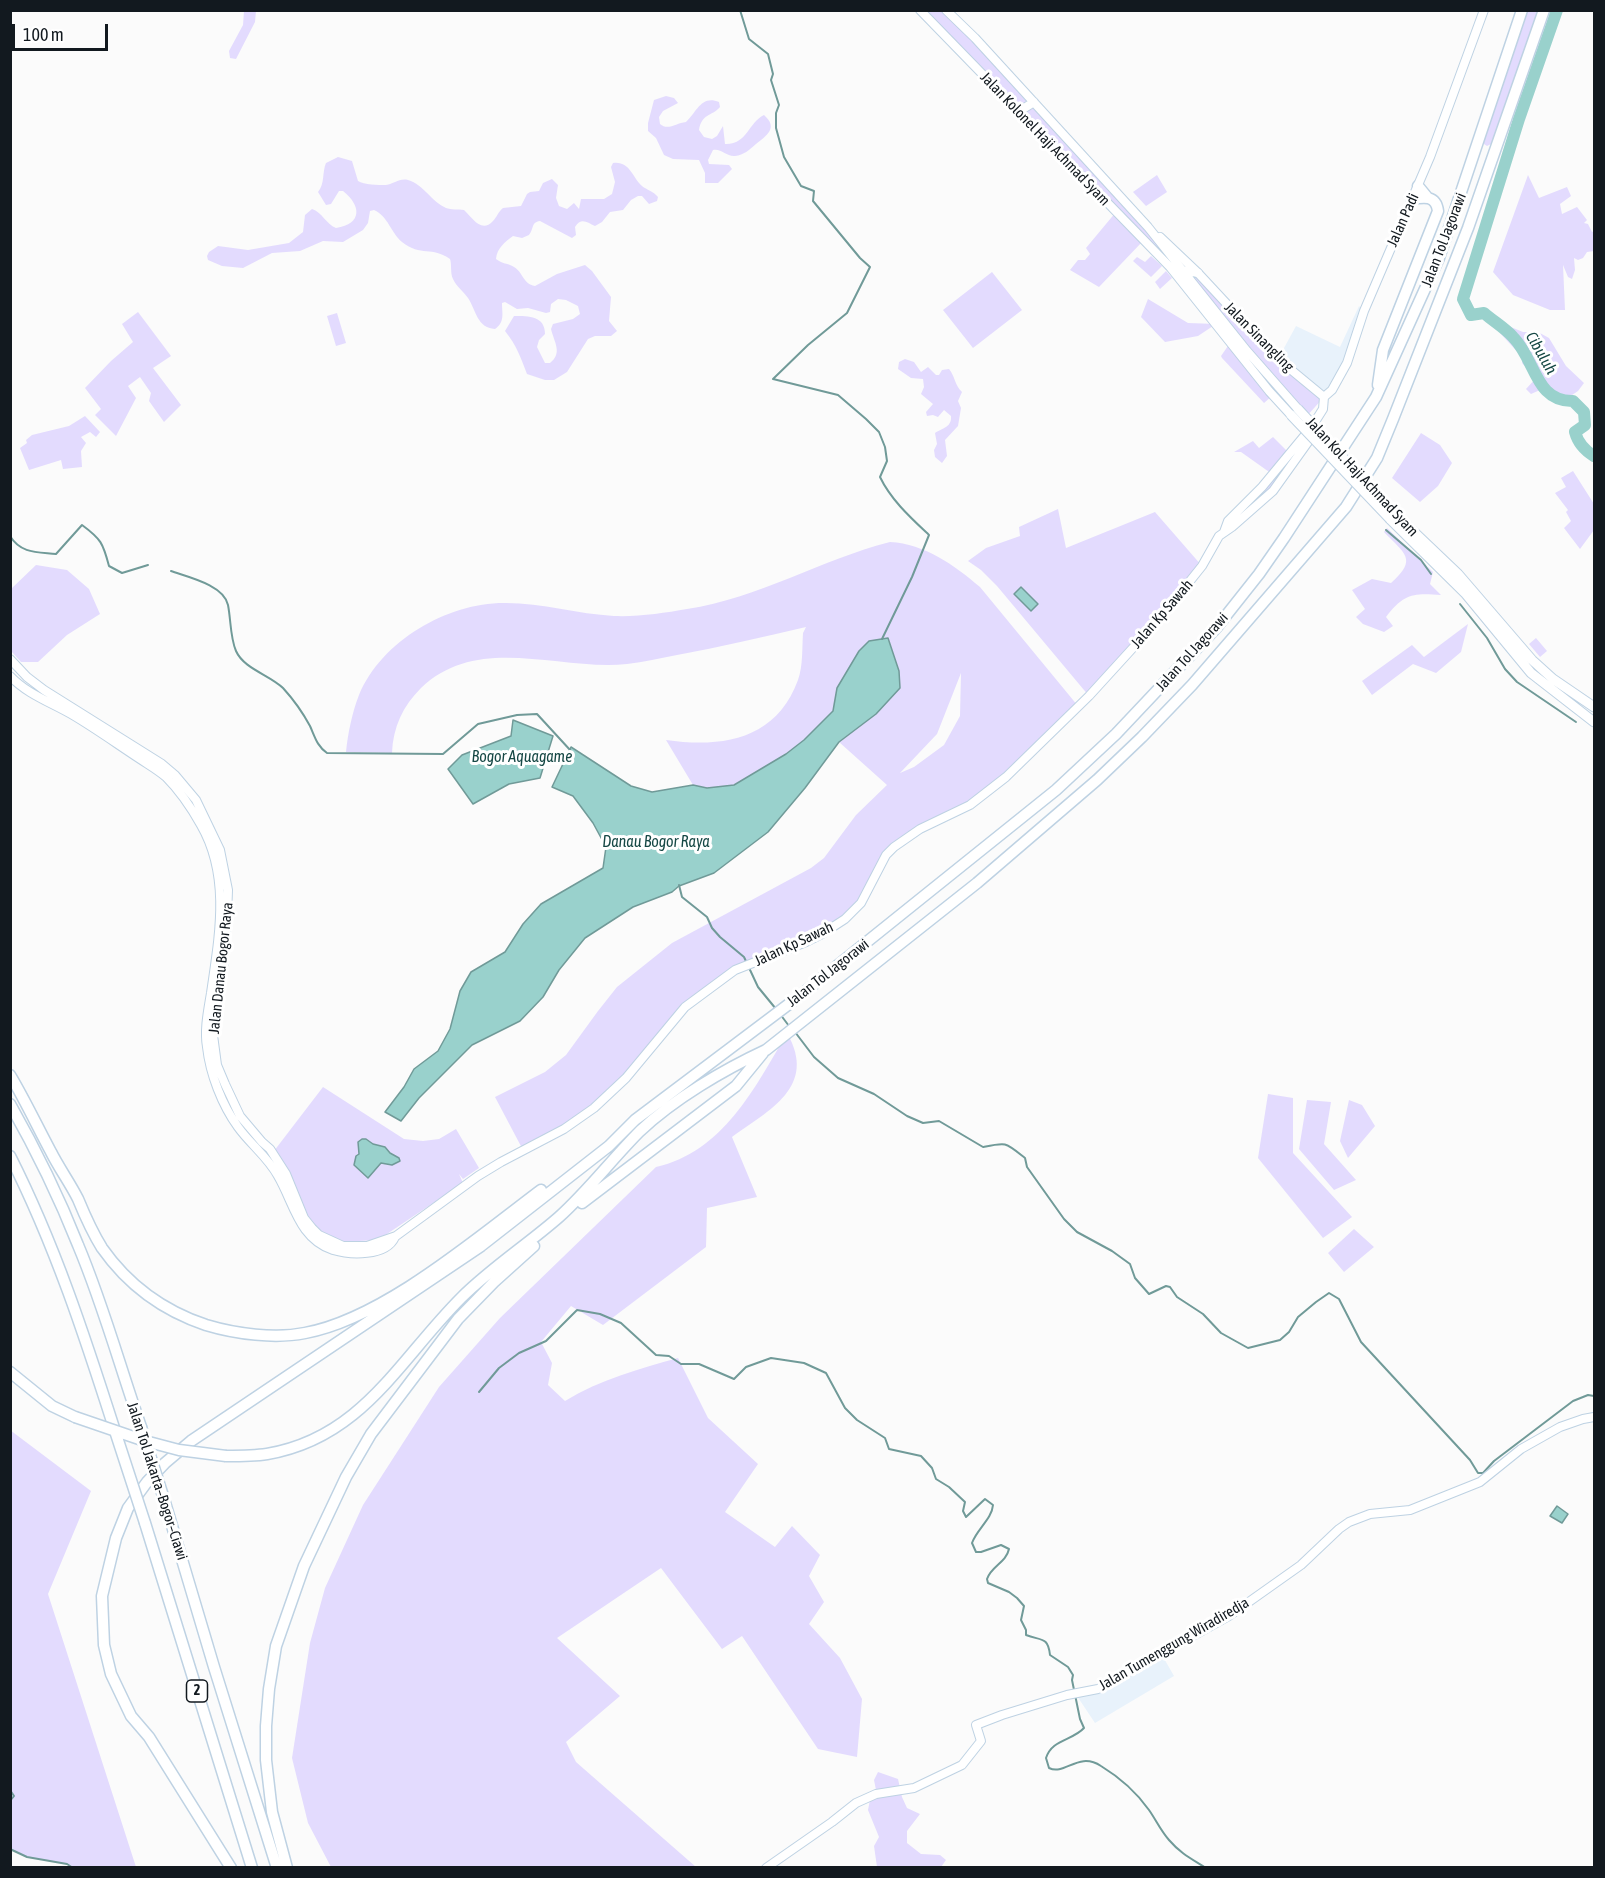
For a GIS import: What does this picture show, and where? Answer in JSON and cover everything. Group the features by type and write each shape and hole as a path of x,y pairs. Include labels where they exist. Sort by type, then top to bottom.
{"highway":[{"name":"Jalan Tol Jagorawi","path":"635,1120 798,998 1015,824 1116,734 1217,627 1259,574 1376,397 1439,258 1522,10"},
{"name":"Jalan Tol Jagorawi","path":"766,1050 977,883 1081,795 1143,737 1346,507 1377,458 1468,228 1544,10"},
{"path":"1477,141 1478,146 1488,152 1497,148"},
{"path":"1376,397 1383,350 1438,211 1437,204 1418,186"},
{"path":"1412,200 1427,197"},
{"path":"10,1372 52,1406 75,1417 179,1450 226,1456 266,1454 293,1448 316,1439 342,1424 380,1392 462,1297 559,1217 642,1130 705,1083 766,1050"},
{"path":"287,1868 272,1812 266,1760 266,1726 272,1668 281,1628 314,1542 346,1477 371,1434 447,1332 494,1282 588,1198 736,1086 766,1050"},
{"path":"10,1075 78,1200 94,1235 112,1260 146,1294 171,1310 215,1328 245,1333 305,1333 337,1323 366,1310 427,1274 635,1120"},
{"name":"Jalan Tol Jakarta–Bogor–Ciawi","path":"10,1104 53,1187 79,1246 164,1499 277,1868"},
{"path":"231,1868 149,1737 131,1716 111,1674 104,1645 102,1596 116,1538 128,1508 153,1476 191,1441 481,1247 609,1146 635,1120"},
{"name":"Jalan Tol Jakarta–Bogor–Ciawi","path":"10,1156 32,1198 70,1294 145,1523 252,1868"}],"main road":[{"name":"Jalan Kolonel Haji Achmad Syam","path":"920,10 1170,267"},
{"name":"Jalan Kolonel Haji Achmad Syam","path":"946,10 975,38 1148,226"},
{"path":"1018,112 1034,102"},
{"path":"1028,122 1042,111"},
{"name":"Jalan Kol. Haji Achmad Syam","path":"1148,226 1184,270 1194,276 1294,412"},
{"path":"1170,267 1184,270"},
{"name":"Jalan Kol. Haji Achmad Syam","path":"1170,267 1262,382 1294,412 1465,594 1531,673 1594,722"},
{"name":"Jalan Kol. Haji Achmad Syam","path":"1392,516 1458,574 1532,660 1553,679 1594,707"}],"street":[{"name":"Jalan Padi","path":"1313,425 1323,409 1324,397 1332,390 1347,363 1364,311 1418,186 1453,98 1484,10"},
{"name":"Jalan Sinangling","path":"1148,226 1194,276 1278,359 1324,397"},
{"name":"Jalan Kp Sawah","path":"396,1236 478,1176 564,1129 594,1108 626,1078 685,1007 738,969 822,934 845,919 861,903 886,855 894,847 920,829 970,805 1006,777 1089,696 1162,616 1189,583 1219,536 1273,491 1308,442 1313,425"},
{"name":"Jalan Danau Bogor Raya","path":"10,659 27,677 44,690 162,764 175,775 196,800 220,850 228,890 227,932 213,1035 217,1065 225,1084 240,1116 270,1149 286,1174 304,1218 319,1234 350,1248 367,1246 396,1236"},
{"name":"Jalan Danau Bogor Raya","path":"10,676 19,685 72,715 157,770 176,789 201,825 217,866 220,895 219,932 207,1020 206,1045 212,1074 227,1108 238,1127 277,1174 299,1220 319,1243 344,1253 361,1254 389,1244 396,1236"},
{"name":"Jalan Tumenggung Wiradiredja","path":"766,1868 856,1803 876,1794 914,1788 962,1765 981,1741 976,1725 1067,1695 1098,1689 1229,1616 1301,1565 1349,1522 1370,1514 1410,1510 1480,1482 1530,1444 1566,1424 1594,1417"}],"shaded area":[{"path":"244,11 256,11 255,22 236,59 230,58 229,51 243,25"},
{"path":"920,11 947,11 1263,344 1324,397 1306,417 1170,267 1143,241 1099,287 1070,270 1078,260 1085,260 1090,254 1086,248 1116,212"},
{"path":"1527,11 1538,11 1491,144 1487,146 1481,142"},
{"path":"666,96 674,98 678,103 663,111 659,117 660,124 663,126 669,127 686,122 700,106 713,100 719,102 720,107 702,121 699,130 704,137 712,139 717,136 723,126 725,144 738,141 764,115 771,128 764,138 741,155 732,156 719,150 713,150 708,160 709,164 729,165 732,169 718,183 705,183 705,173 699,160 673,159 664,155 656,138 648,131 654,100"},
{"path":"338,157 352,161 358,181 371,185 386,185 402,180 414,182 441,205 448,209 464,210 477,223 485,226 493,221 503,208 521,206 527,194 539,191 543,183 552,179 558,185 556,198 559,206 567,209 574,203 579,209 581,199 604,199 612,194 615,182 611,167 613,163 623,164 642,186 658,197 657,201 649,204 642,196 638,196 631,200 623,210 610,212 602,222 595,226 584,221 580,222 575,227 576,235 572,238 540,221 537,222 529,235 522,238 513,236 504,243 496,259 514,267 528,283 535,286 557,274 585,265 611,297 609,321 617,331 611,336 595,336 588,339 567,372 554,380 545,380 527,374 515,346 505,331 514,316 539,320 545,334 539,340 537,347 545,363 550,363 557,351 551,329 553,324 573,319 580,314 578,306 558,299 551,304 550,312 546,313 528,308 517,309 505,302 502,303 500,324 495,329 489,328 481,322 468,298 454,282 450,259 438,253 409,247 398,238 383,216 374,210 370,211 368,223 363,230 343,242 323,241 300,251 272,253 243,268 222,266 208,260 209,252 218,246 248,250 289,243 303,232 305,215 312,209 336,228 351,222 355,218 356,208 349,196 339,191 331,204 326,205 318,192 322,185 326,163"},
{"path":"1157,175 1167,192 1146,206 1133,192"},
{"path":"1528,175 1539,198 1567,187 1571,196 1560,204 1562,214 1577,207 1587,220 1584,223 1588,224 1592,232 1594,231 1594,251 1587,252 1583,258 1578,260 1574,258 1575,270 1572,279 1568,277 1563,265 1565,310 1550,310 1513,295 1493,272"},
{"path":"1151,256 1162,266 1151,277 1133,261 1137,257 1145,262"},
{"path":"1166,271 1172,278 1160,289 1155,282"},
{"path":"992,272 1022,310 973,348 943,310"},
{"path":"1148,299 1188,323 1216,324 1198,336 1165,342 1141,317"},
{"path":"1359,306 1364,311 1347,363 1324,397 1278,359 1296,326 1340,347"},
{"path":"138,312 171,356 153,368 181,405 164,422 149,401 151,393 140,377 128,386 136,398 116,436 95,415 101,409 85,388 133,342 122,324"},
{"path":"337,313 346,343 336,346 327,316"},
{"path":"1506,325 1523,332 1538,332 1549,338 1566,366 1584,383 1578,391 1563,401 1548,399 1540,390 1531,394 1526,389 1536,378 1522,363 1523,358 1500,333"},
{"path":"1230,343 1272,396 1264,403 1222,358 1221,356"},
{"path":"905,359 914,362 921,372 928,367 939,375 942,370 949,369 962,392 958,401 961,408 958,426 945,440 947,456 942,463 935,457 934,450 937,444 935,433 948,425 951,416 944,410 938,417 927,416 926,412 933,404 921,394 924,387 923,379 911,378 898,369 899,362"},
{"path":"85,416 100,432 96,437 90,432 81,437 86,443 81,451 82,467 63,469 61,460 29,470 20,448 27,443 26,440 32,435 69,426"},
{"path":"1311,428 1273,491 1232,527 1228,521 1272,474 1241,452 1234,452 1253,441 1259,448 1273,437 1289,453"},
{"path":"1421,433 1440,445 1452,463 1438,486 1420,502 1392,478"},
{"path":"1573,471 1594,504 1594,530 1580,549 1564,528 1571,521 1566,512 1568,510 1555,493 1566,487 1561,478"},
{"path":"1058,509 1066,548 1155,512 1202,566 1089,696 997,586 968,561 986,548 1020,536 1019,527"},
{"path":"1387,528 1433,572 1430,584 1441,595 1424,594 1404,599 1386,617 1393,626 1384,632 1363,624 1356,617 1365,609 1352,590 1372,579 1391,583 1404,568 1406,557 1384,532"},
{"path":"890,542 903,544 927,551 960,571 980,587 1078,706 969,806 894,847 861,903 822,934 738,969 685,1007 626,1078 594,1108 523,1150 495,1097 545,1072 566,1055 617,987 672,943 811,868 824,858 856,815 887,785 839,742 876,714 899,671 888,638 869,641 859,651 837,688 833,711 804,740 786,754 734,785 707,788 693,785 666,740 707,742 727,740 745,736 776,716 788,700 800,675 803,633 806,627 709,649 627,664 601,665 520,658 493,658 468,662 443,671 415,695 404,710 397,726 392,753 346,752 354,709 370,675 401,641 420,628 462,609 484,604 506,603 614,616 669,612 714,604 764,588","holes":["961,673 960,716 944,745 914,767 900,773 937,734"]},
{"path":"36,565 67,570 89,589 100,614 67,635 38,662 21,662 11,651 11,589"},
{"path":"1468,624 1461,652 1436,673 1413,664 1372,695 1362,681 1412,645 1424,657"},
{"path":"1536,638 1547,651 1540,657 1529,644"},
{"path":"787,1033 795,1052 797,1068 793,1083 774,1106 732,1137 757,1197 707,1208 706,1247 603,1325 571,1306 541,1342 552,1363 548,1385 565,1401 606,1381 678,1358 708,1418 758,1464 725,1512 775,1547 792,1526 820,1555 809,1576 824,1602 809,1624 840,1658 862,1699 857,1757 818,1749 742,1636 722,1649 661,1568 557,1638 620,1696 566,1742 576,1762 696,1867 331,1867 308,1823 292,1758 310,1643 325,1588 363,1505 439,1387 500,1318 656,1167 680,1159 718,1133 749,1096"},
{"path":"323,1087 404,1139 423,1141 439,1139 456,1129 479,1168 463,1179 459,1174 463,1183 378,1240 339,1242 325,1235 305,1217 274,1151"},
{"path":"1268,1094 1293,1098 1293,1153 1352,1217 1323,1238 1258,1158"},
{"path":"1307,1100 1331,1102 1324,1144 1356,1180 1334,1190 1299,1149"},
{"path":"1349,1100 1362,1105 1375,1126 1348,1158 1340,1141"},
{"path":"1354,1229 1374,1247 1344,1272 1328,1253"},
{"path":"10,1430 91,1491 48,1594 136,1867 73,1867 27,1857 11,1849"},
{"path":"1162,1655 1174,1676 1095,1723 1075,1693 1105,1685"},
{"path":"878,1772 898,1779 907,1808 920,1814 907,1831 907,1843 921,1854 940,1855 946,1860 941,1867 877,1867 874,1846 879,1837 868,1810 870,1800 877,1795 874,1780"}],"water":[{"path":"1021,587 1038,604 1031,611 1014,594"},
{"name":"Danau Bogor Raya","path":"888,638 899,671 900,688 876,714 839,742 768,832 714,873 633,907 585,938 559,970 543,997 520,1021 472,1045 419,1098 401,1121 385,1112 414,1069 438,1051 450,1029 460,991 471,972 505,952 523,924 541,904 603,868 606,847 593,823 573,796 552,787 571,747 631,786 652,792 693,785 707,788 734,785 786,754 804,740 833,711 837,688 859,651 869,641"},
{"name":"Bogor Aquagame","path":"513,720 553,736 540,778 509,784 473,804 448,769 462,755 511,736"},
{"path":"362,1139 385,1147 400,1161 392,1165 381,1163 368,1178 354,1165 356,1156 359,1154 358,1142"},
{"path":"1557,1506 1568,1514 1562,1523 1550,1516"}],"waterway":[{"path":"740,10 749,39 768,54 773,74 771,80 779,105 776,113 776,128 784,157 801,186 814,191 813,201 870,267 847,313 808,345 773,379 838,395 866,419 879,432 885,447 887,461 880,477 902,508 929,535 912,577 882,639"},
{"name":"Cibuluh","path":"1557,10 1519,119 1463,299 1471,315 1484,313 1513,337 1521,346 1537,378 1551,395 1573,401 1584,412 1585,425 1575,432 1582,446 1594,456"},
{"path":"10,536 14,542 25,549 56,554 82,525 100,542 109,566 122,573 148,565"},
{"path":"1386,530 1421,560 1431,574"},
{"path":"171,571 195,579 220,592 228,605 236,651 245,663 283,688 294,701 319,744 327,753 443,754 478,724 517,715 537,714 571,751"},
{"path":"1460,604 1487,638 1505,669 1517,682 1576,722"},
{"path":"679,885 682,897 707,917 712,928 720,937 744,957 758,987 776,1009"},
{"path":"780,1014 789,1026"},
{"path":"795,1032 814,1057 838,1078 874,1094 907,1116 923,1123 939,1121 983,1147 1002,1144 1013,1149 1025,1158 1027,1167 1064,1219 1077,1232 1112,1251 1130,1264 1135,1278 1149,1294 1166,1286 1170,1287 1177,1297 1203,1314 1221,1333 1248,1348 1280,1340 1289,1332 1298,1317 1329,1293 1339,1299 1361,1342 1470,1460 1478,1473 1483,1473 1494,1461 1573,1401 1588,1395 1594,1396"},
{"path":"479,1392 499,1368 519,1353 546,1341 577,1310 600,1314 621,1323 656,1355 669,1356 681,1364 699,1364 734,1379 746,1367 771,1358 804,1363 826,1373 845,1408 857,1420 885,1438 889,1449 921,1456 932,1468 936,1479 949,1487 965,1502 963,1511 966,1517 985,1499 993,1505 990,1515 972,1543 976,1552 1001,1545 1009,1549 1005,1558 989,1575 988,1583 1017,1598 1024,1606 1021,1620 1026,1635 1045,1642 1050,1655 1068,1667 1073,1675 1080,1719 1084,1728 1053,1747 1046,1758 1049,1768 1061,1769 1085,1761 1101,1766 1121,1780 1139,1798 1173,1845 1206,1868"},
{"path":"10,1790 14,1796 10,1801"},
{"path":"10,1849 27,1857 67,1864 73,1868"}]}
